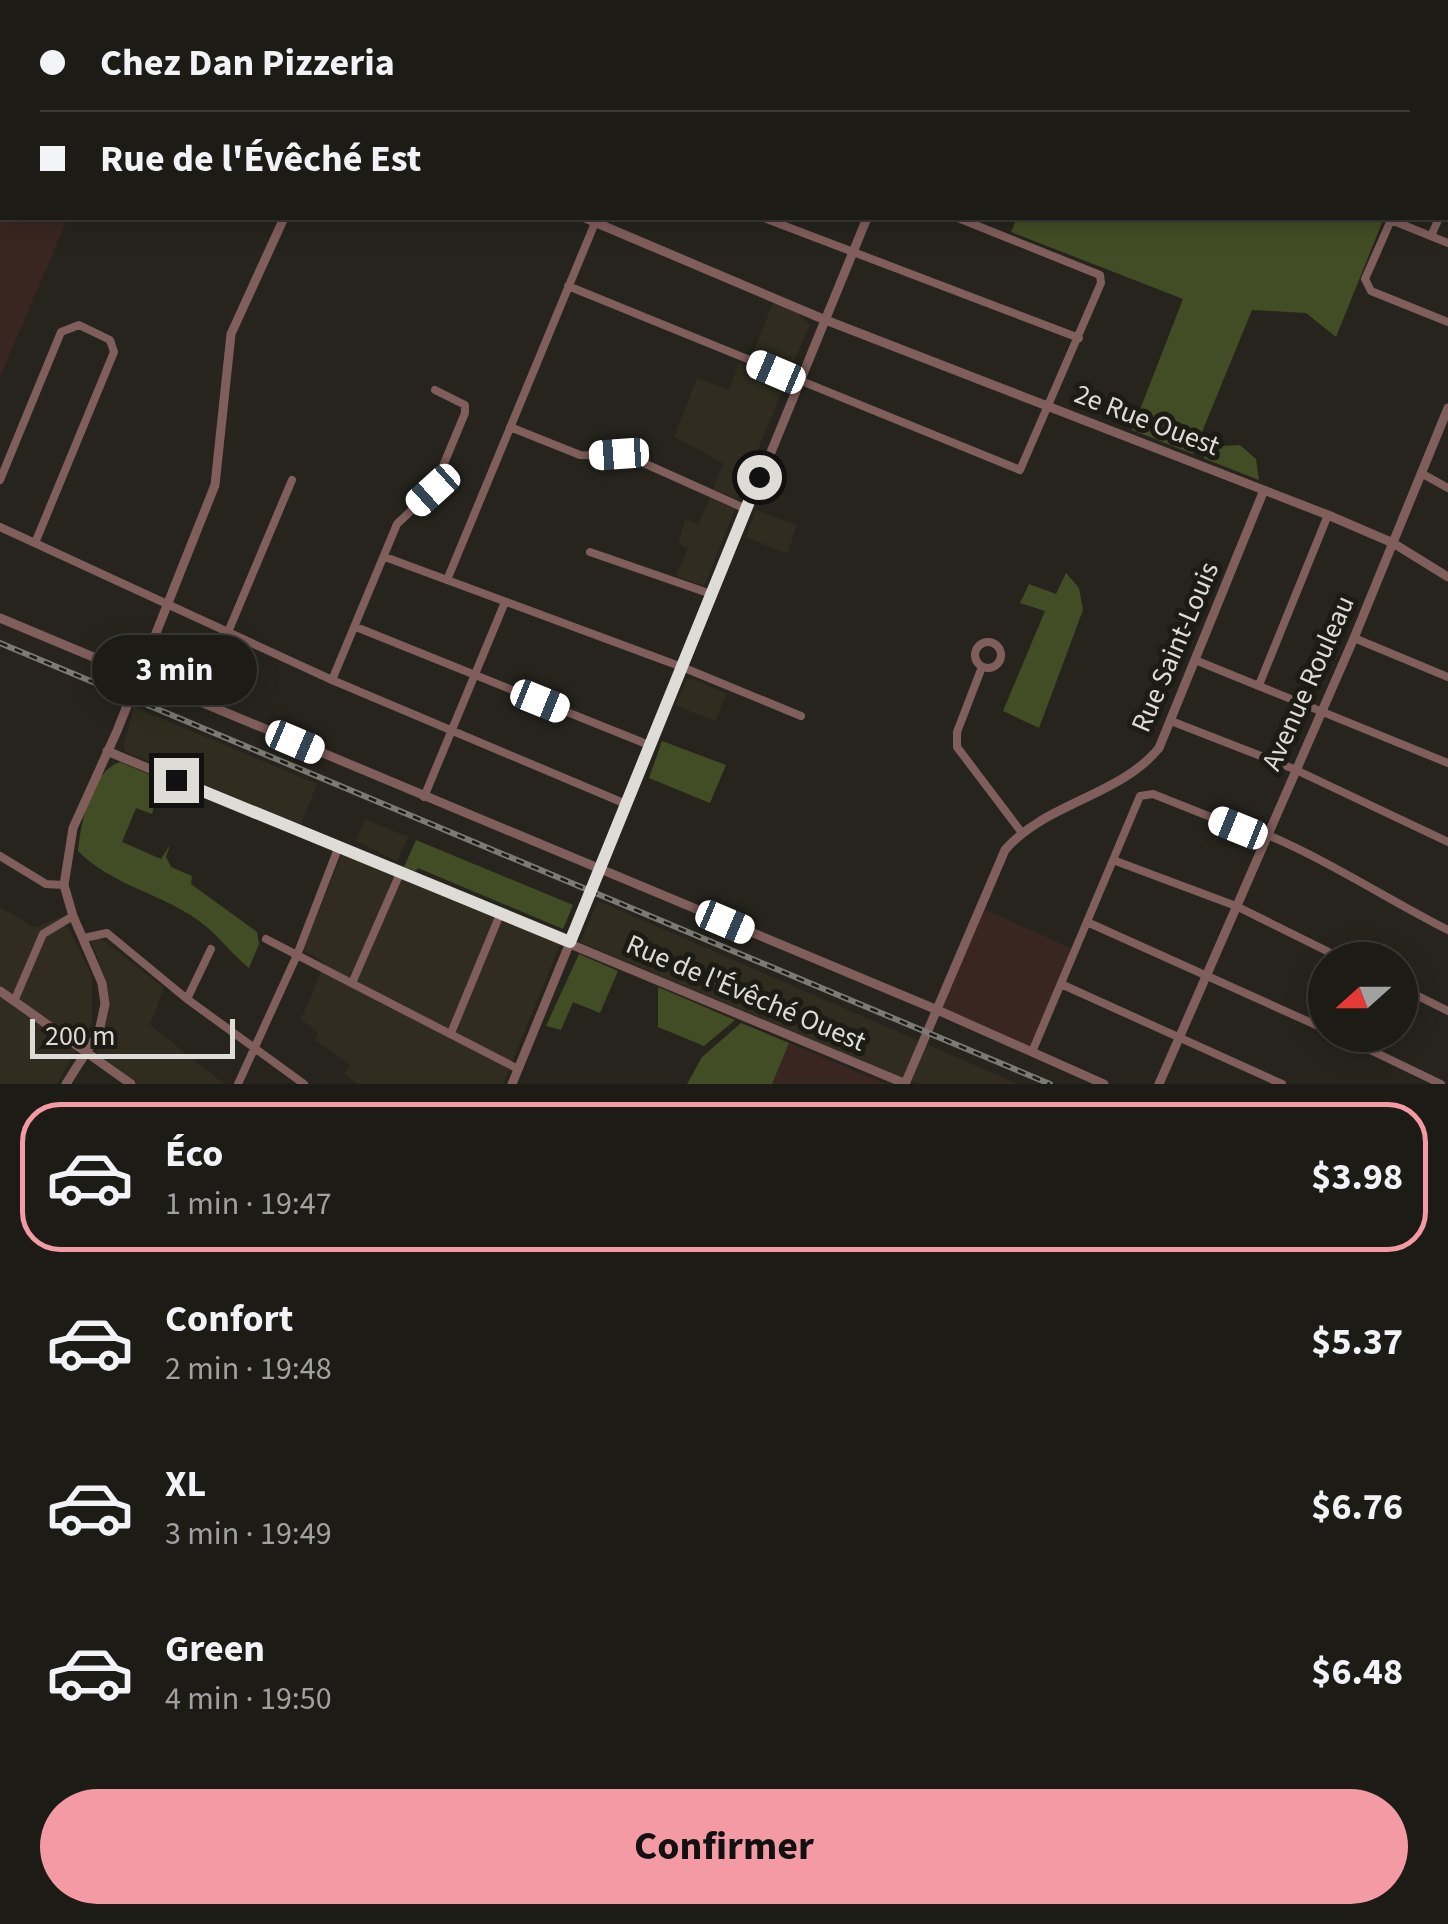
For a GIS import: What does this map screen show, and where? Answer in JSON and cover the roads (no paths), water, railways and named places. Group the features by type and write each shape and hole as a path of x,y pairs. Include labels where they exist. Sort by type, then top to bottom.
{"street":[{"path":"66,1084 99,1032 105,1004 102,983 72,916 64,885 73,828 124,716 215,485 231,334 283,220"},
{"path":"447,580 592,220"},
{"name":"2e Rue Ouest","path":"594,220 823,319 1328,515 1393,544 1448,578"},
{"path":"769,220 1079,338"},
{"path":"512,1084 865,220"},
{"path":"568,286 1020,470 1079,338 1101,284 1100,275 963,220"},
{"path":"1448,243 1391,220 1366,286 1448,322"},
{"path":"1431,236 1438,220"},
{"path":"0,480 67,326 79,326 110,340 114,352 35,542"},
{"path":"332,680 397,524 433,490 465,413 464,406 435,390"},
{"name":"Avenue Rouleau","path":"1158,1084 1354,638 1448,408"},
{"path":"510,427 580,455 628,456 746,509"},
{"path":"1421,474 1448,488"},
{"path":"198,700 292,480"},
{"name":"Rue Saint-Louis","path":"906,1084 999,859 1022,834 1135,770 1159,748 1264,490"},
{"path":"1259,684 1328,515"},
{"path":"0,528 332,680 626,804"},
{"path":"590,552 711,594"},
{"path":"385,558 682,667 801,716"},
{"path":"424,797 505,602"},
{"path":"0,618 935,1009 1104,1084"},
{"path":"356,627 649,745"},
{"path":"1354,638 1448,677"},
{"path":"1196,660 1448,763"},
{"path":"982,667 957,732 957,748 1022,834"},
{"path":"124,716 141,691 159,686"},
{"path":"1171,721 1294,769 1448,842"},
{"path":"117,731 125,758"},
{"name":"Rue de l'Évêché Ouest","path":"107,751 906,1084"},
{"path":"1032,1052 1140,796 1152,794 1329,861 1372,892 1448,930"},
{"path":"238,1084 297,954 338,846"},
{"path":"0,856 46,884 64,885"},
{"path":"1113,860 1236,906 1308,942"},
{"path":"352,983 401,871"},
{"path":"451,1033 501,912"},
{"path":"15,999 44,934 72,916"},
{"path":"1087,922 1308,1020"},
{"path":"84,938 107,933 188,999 304,1084"},
{"path":"266,938 518,1069"},
{"path":"188,999 211,949"},
{"path":"1061,984 1282,1084"},
{"path":"0,991 131,1084"},
{"path":"1418,997 1448,1011"},
{"path":"1374,1052 1441,1084"}],"railway":[{"path":"0,643 1050,1084"}]}
